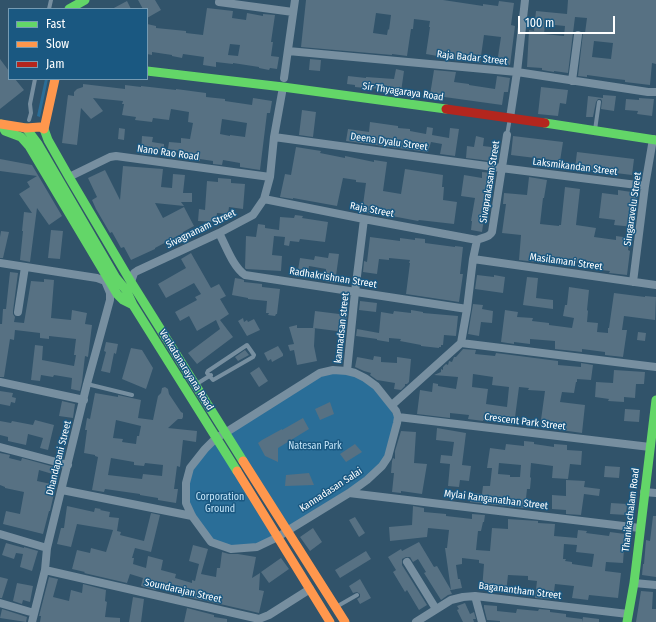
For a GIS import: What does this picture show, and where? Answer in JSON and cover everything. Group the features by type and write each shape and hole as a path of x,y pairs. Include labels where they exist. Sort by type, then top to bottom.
{"main road":[{"path":"71,8 85,0"},
{"name":"Sir Thyagaraya Road","path":"148,71 283,82 654,140"},
{"path":"0,124 27,124 44,129 56,80"},
{"path":"0,124 5,131 21,138 29,146 92,253 118,291"},
{"name":"Venkatanarayana Road","path":"27,124 116,278 118,291"},
{"name":"Venkatanarayana Road","path":"44,129 48,140 69,177 118,291 195,385 344,622"},
{"path":"92,253 97,278"},
{"name":"Venkatanarayana Road","path":"118,291 130,297 133,305 330,622"},
{"name":"Thanikachalam Road","path":"628,618 634,583 656,400"}],"street":[{"name":"Sivagnanam Street","path":"118,291 137,271 219,233 253,215 264,199 270,177 274,137 295,0"},
{"path":"510,118 517,72 524,0"},
{"path":"219,2 293,12"},
{"path":"572,81 578,35"},
{"name":"Raja Badar Street","path":"288,50 517,72 655,92"},
{"name":"Sivaprakasam Street","path":"478,240 483,237 487,237 492,232 507,135"},
{"name":"Deena Dyalu Street","path":"274,137 502,168"},
{"name":"Singaravelu Street","path":"633,282 645,186 654,140"},
{"name":"Nano Rao Road","path":"69,177 110,157 116,156 270,177"},
{"name":"Laksmikandan Street","path":"502,168 645,186"},
{"name":"Raja Street","path":"264,199 478,240"},
{"name":"kannadsan street","path":"192,516 186,503 186,483 190,468 216,438 320,373 333,370 347,371 364,219"},
{"name":"Radhakrishnan Street","path":"219,233 236,267 245,275 467,309"},
{"path":"392,405 461,343 473,260 478,240"},
{"name":"Masilamani Street","path":"473,260 656,285"},
{"path":"0,263 97,278 118,291"},
{"path":"18,312 25,267"},
{"name":"Dhandapani Street","path":"32,622 87,384 118,291"},
{"path":"461,343 656,368"},
{"path":"347,371 365,378 376,386 392,405 398,417"},
{"path":"0,382 84,400"},
{"name":"Crescent Park Street","path":"398,417 650,447"},
{"name":"Kannadasan Salai","path":"192,516 211,542 231,549 258,547 278,537 367,480 382,466 388,457 398,417"},
{"path":"0,447 68,465"},
{"path":"62,490 192,516"},
{"name":"Mylai Ranganathan Street","path":"349,492 640,528"},
{"path":"644,492 656,493"},
{"path":"0,534 48,548"},
{"path":"407,562 436,609"},
{"name":"Soundarajan Street","path":"45,570 259,619 269,615 310,589"},
{"path":"634,583 656,585"},
{"path":"475,596 482,622"},
{"name":"Baganantham Street","path":"416,622 451,600 475,596 628,618"},
{"path":"0,603 34,613"}],"lane":[{"path":"27,124 31,113 30,104 35,80"},
{"path":"595,131 599,102"},
{"name":"Sivaprakasam Street","path":"507,135 510,118"},
{"path":"247,345 254,355 213,380 209,377 207,373 208,371 247,345"},
{"path":"195,385 209,377"},
{"path":"87,384 132,395"},
{"path":"335,607 357,595"}],"green space":[{"path":"45,80 48,80 40,117 37,116"},
{"name":"Natesan Park","path":"347,373 378,385 397,422 381,468 288,528 228,433 321,374"},
{"name":"Corporation Ground","path":"216,441 276,534 256,545 231,547 211,540 187,503 191,470"}],"building":[{"path":"138,0 155,0 161,10 148,17 148,8 142,8"},
{"path":"306,0 443,0 483,6 483,4 498,6 499,1 514,3 511,25 515,26 510,65 497,63 501,37 484,35 480,63 454,60 455,59 426,54 430,21 414,19 407,56 301,47","holes":["376,13 391,15 387,35 373,33"]},
{"path":"568,0 656,0 656,64 652,63 650,85 587,75 587,77 578,76 583,33 585,33 587,18 575,17 568,73 527,67 529,30 534,31 536,11 567,14","holes":["545,24 565,26 564,36 544,34","594,41 613,43 611,59 592,57"]},
{"path":"127,1 130,8 114,8"},
{"path":"207,8 233,11 232,18 246,20 247,13 263,16 263,14 275,15 271,42 273,42 271,56 279,57 277,69 270,68 269,70 233,63 216,62 216,67 203,65 204,57 183,54 182,58 152,52 152,55 148,54 148,24 156,26 156,28 186,31 186,33 203,35","holes":["230,44 240,45 238,56 228,55"]},
{"path":"0,59 8,70 8,80 16,80 24,90 0,109"},
{"path":"310,59 321,60 320,71 309,70"},
{"path":"396,69 404,71 401,92 385,89 355,87 355,85 347,84 348,76 394,79"},
{"path":"434,70 456,72 454,82 495,89 497,76 510,78 508,92 504,92 502,105 430,95"},
{"path":"83,84 125,89 125,85 176,89 206,93 206,97 225,99 225,101 252,105 253,98 272,101 270,113 267,113 260,170 240,167 240,163 223,160 222,165 213,164 213,161 200,159 200,161 190,159 190,156 179,155 180,151 168,149 169,142 181,143 181,138 190,139 193,123 188,122 189,112 171,109 169,120 153,118 152,122 135,120 136,117 122,115 124,104 122,104 123,101 93,98 103,111 91,119 81,108 77,145 62,143 68,95 74,96 74,92 77,89 83,87","holes":["222,119 247,123 245,137 220,134"]},
{"path":"541,87 568,90 566,104 560,103 558,116 538,114"},
{"path":"603,95 616,96 614,111 601,109 602,101 601,99 598,99 593,117 586,117 588,96 603,98"},
{"path":"639,98 654,99 652,116 637,114 638,111 625,110 626,99 639,100"},
{"path":"302,110 316,112 313,137 299,135"},
{"path":"370,122 398,126 398,128 410,129 410,131 426,134 427,127 433,128 432,135 449,138 450,128 459,129 455,156 440,154 442,144 431,142 428,152 346,141 348,129 369,132"},
{"path":"119,128 125,129 124,140 118,139"},
{"path":"142,136 153,137 152,142 164,144 164,150 152,148 151,155 141,154"},
{"path":"476,136 484,138 483,146 499,148 498,158 492,157 491,161 466,158 467,146 474,147"},
{"path":"513,136 563,142 560,161 511,155"},
{"path":"296,147 321,151 320,153 345,158 345,156 374,162 374,160 387,162 383,191 401,194 405,169 443,175 443,200 457,202 454,224 418,221 376,213 376,215 362,212 366,183 356,182 356,180 343,178 337,206 280,197 285,174 291,175"},
{"path":"577,152 634,159 632,175 575,168"},
{"path":"0,159 32,165 62,216 49,225 37,208 30,262 20,260 24,212 32,213 19,194 30,187 27,182 37,176 0,171"},
{"path":"123,166 163,169 161,187 172,188 173,174 185,175 183,193 192,193 192,202 181,202 184,206 155,203 163,218 184,207 194,226 155,249 131,260 124,247 121,248 112,232 110,233 96,209 92,200 97,197 88,178 105,170 120,200"},
{"path":"482,172 492,173 482,232 471,230 475,198 461,196 464,175 482,178"},
{"path":"529,177 547,180 540,224 561,225 565,187 580,189 576,225 596,228 594,237 616,240 616,236 630,238 627,275 609,273 610,271 593,269 593,265 572,262 572,264 553,262 553,264 519,260 521,235 502,233 506,204 503,204 504,193 527,195"},
{"path":"218,178 231,179 231,183 245,184 243,209 229,207 228,214 217,213 216,222 198,221 199,209 205,210 207,181 218,182"},
{"path":"618,190 638,193 634,227 614,225 615,220 599,218 602,193 618,195"},
{"path":"295,215 303,216 302,218 328,222 325,242 300,239 299,242 290,241 289,246 284,245 285,237 274,236 272,255 282,256 281,271 246,269 246,236 256,237 258,224 265,225 265,228 279,230 280,217 294,218"},
{"path":"51,230 63,231 60,259 48,258"},
{"path":"1,231 9,232 3,258 0,258"},
{"path":"370,237 400,241 400,238 415,240 415,238 425,239 425,243 463,247 460,274 463,274 459,302 406,294 410,260 389,258 389,260 379,259 377,274 363,272 364,261 367,262"},
{"path":"191,253 211,288 219,284 226,296 220,299 229,314 220,320 233,337 197,364 188,353 220,329 216,320 197,331 189,316 180,321 175,312 197,300 195,297 201,294 194,283 166,298 158,284 186,268 181,259"},
{"path":"329,253 339,254 335,283 325,281 326,269 309,266 307,278 297,276 300,258 314,260 315,256 328,258"},
{"path":"10,272 18,273 13,311 15,317 14,322 24,323 31,281 44,282 44,279 54,280 51,318 71,320 72,310 87,313 85,324 92,325 88,357 85,356 80,391 71,389 72,378 54,375 53,377 41,375 40,381 31,380 35,345 43,346 42,360 74,366 76,339 49,336 49,339 40,338 40,333 15,330 14,340 10,339 4,377 0,377 0,324 2,324 3,309 6,309"},
{"path":"477,275 494,277 494,275 505,277 503,293 475,289"},
{"path":"527,277 538,278 536,298 553,300 553,309 523,305"},
{"path":"235,278 244,280 244,282 262,284 262,287 280,289 277,314 275,316 268,315 269,313 266,313 267,301 248,299 232,295"},
{"path":"569,287 589,290 587,322 598,323 597,332 608,333 614,293 656,297 655,320 624,316 622,330 627,330 623,357 605,355 605,352 582,349 582,352 555,349 555,341 530,339 530,344 501,342 505,310 518,312 517,317 533,318 532,321 572,328 574,318 563,316 565,305 567,305"},
{"path":"360,301 377,303 376,312 359,310"},
{"path":"473,304 483,305 482,309 493,311 492,323 481,322 479,336 468,334"},
{"path":"411,310 423,313 458,316 456,336 444,335 443,345 439,348 421,346 400,341 401,339 389,338 389,342 356,336 357,329 379,333 381,312 393,314 394,311 411,313"},
{"path":"315,311 347,315 345,332 313,328"},
{"path":"243,318 244,322 254,319 260,330 247,336 238,321"},
{"path":"297,325 297,328 315,328 314,346 317,361 297,365 294,350 290,351 288,345 294,344 289,327"},
{"path":"638,332 646,333 645,341 637,340"},
{"path":"106,342 118,344 116,354 114,353 110,373 101,371 106,352 104,351"},
{"path":"278,346 283,356 272,362 271,359 268,361 264,353"},
{"path":"131,348 142,350 153,368 146,389 122,379"},
{"path":"463,349 476,350 475,354 495,356 496,353 558,361 558,365 581,367 581,363 593,365 591,380 577,379 574,393 562,392 560,402 585,405 582,433 540,427 545,391 528,390 529,388 519,387 514,425 468,419 469,415 450,413 450,418 417,414 420,390 432,392 433,383 438,384 438,386 456,389 458,377 434,375 441,372 441,369 443,370 443,367 446,364 448,365 449,361 452,362 454,357 456,357","holes":["473,374 493,377 492,385 509,387 507,407 486,404 488,389 472,387"]},
{"path":"245,350 249,355 238,361 235,357"},
{"path":"374,356 381,357 381,362 397,363 397,357 411,359 409,382 405,384 401,390 394,389 395,383 377,380 370,375 371,373 355,367 357,357 373,360"},
{"path":"259,367 268,381 259,387 250,373"},
{"path":"614,370 645,372 644,384 636,384 635,398 624,397 624,402 608,401 609,399 595,397 596,382 613,383"},
{"path":"165,387 168,389 169,394 183,413 182,419 178,419 168,428 197,431 196,442 183,440 180,467 177,466 174,489 178,489 176,503 158,500 158,498 140,494 105,489 104,492 92,490 98,457 84,453 87,418 90,419 95,393 118,397 118,395 141,400 138,418 153,420 158,396 161,393 162,388","holes":["116,420 141,426 136,444 122,442 123,439 113,438","111,458 134,462 134,465 144,466 145,463 163,465 162,476 143,474 142,479 108,475"]},
{"path":"0,391 13,393 12,397 16,398 15,403 11,402 10,406 0,404"},
{"path":"62,401 75,404 73,418 59,416"},
{"path":"330,402 334,414 320,420 315,409"},
{"path":"625,409 640,410 639,422 624,421"},
{"path":"303,418 309,429 278,448 278,462 265,456 258,443"},
{"path":"35,420 54,425 48,450 40,448 43,438 28,434 26,445 8,441 8,437 0,435 0,421 11,423 12,421 33,425"},
{"path":"437,428 466,433 462,465 471,466 469,481 460,480 459,487 448,486 450,464 440,463 441,455 452,456 454,442 436,440"},
{"path":"401,431 416,432 414,463 427,464 422,494 401,491 401,493 392,492 394,473 391,473 392,461 393,458 395,459 395,451"},
{"path":"524,441 554,447 554,444 567,445 567,450 582,451 581,465 570,464 568,479 552,478 553,466 531,463 530,489 527,489 525,508 470,502 471,493 482,494 483,486 490,486 492,468 487,468 490,448 505,450 506,444 524,446","holes":["499,463 521,465 520,477 510,477 510,475 498,474"]},
{"path":"355,444 362,452 346,462 340,454"},
{"path":"0,453 10,455 9,458 21,461 22,458 58,468 56,475 39,470 37,481 56,485 43,534 3,524 6,511 20,514 24,492 5,488 0,485"},
{"path":"605,466 620,467 619,478 604,477"},
{"path":"309,473 314,485 285,486 286,475"},
{"path":"566,480 585,481 584,487 600,489 599,496 584,494 581,515 566,514 566,510 552,509 552,495 566,496"},
{"path":"611,503 627,504 626,515 610,514"},
{"path":"67,506 94,512 95,508 110,512 109,517 119,518 117,531 121,532 120,535 144,541 151,513 160,515 151,552 135,548 132,558 134,558 133,564 146,568 148,556 163,560 161,570 176,574 175,578 192,583 192,580 195,581 199,564 189,561 193,545 208,549 201,574 216,577 217,568 220,568 222,552 256,557 252,578 260,573 259,590 264,591 259,613 188,597 189,596 157,587 156,590 141,586 143,578 130,574 127,583 72,569 77,550 90,553 91,548 106,552 113,530 77,524 71,547 57,544 61,528 64,528"},
{"path":"413,506 424,508 424,512 446,514 446,516 472,519 472,514 485,515 481,531 478,531 476,550 490,551 492,528 508,529 508,519 555,524 554,536 577,538 578,530 587,531 586,533 609,536 610,532 625,534 623,563 606,562 605,571 621,573 618,598 589,595 588,600 572,598 574,586 555,584 553,599 535,598 537,581 528,580 528,576 508,575 506,593 482,590 484,564 479,563 479,560 462,558 462,564 456,565 458,579 460,579 462,588 451,590 445,548 447,548 449,530 428,528 427,537 390,541 389,527 412,525","holes":["564,544 577,545 576,552 594,554 592,567 572,564 572,562 565,561 566,559 563,559"]},
{"path":"653,516 656,516 656,577 642,575 646,540 650,541"},
{"path":"355,517 365,533 359,537 349,520"},
{"path":"313,528 322,542 310,551 300,537"},
{"path":"419,542 434,567 437,566 452,594 441,600 424,573 426,572 418,559 413,562 410,557 402,559 402,565 427,605 419,610 407,590 405,592 393,572 396,570 388,557 401,549 402,551"},
{"path":"6,543 38,551 32,571 20,567 23,554 16,553 14,559 2,555"},
{"path":"366,551 371,559 340,578 335,570"},
{"path":"281,558 289,569 269,583 261,572"},
{"path":"0,577 8,579 2,598 0,598"},
{"path":"49,577 58,579 53,597 69,601 71,590 82,593 83,584 106,590 105,601 107,602 105,617 120,618 120,622 40,622 41,616 39,616"},
{"path":"360,579 371,598 360,604 357,599 360,597 360,594 357,592 353,593 349,586"},
{"path":"17,583 33,586 30,602 23,600 22,604 13,601"},
{"path":"641,591 653,592 652,609 656,609 656,622 636,622"},
{"path":"133,597 144,599 141,622 129,622"},
{"path":"465,603 470,614 474,612 476,619 473,619 474,622 463,622 457,610 459,609 457,606"},
{"path":"484,605 497,606 497,611 516,613 517,609 538,611 539,609 550,610 550,612 566,614 566,617 582,619 582,622 500,622 487,620"},
{"path":"187,608 214,615 214,617 227,619 227,622 184,622"},
{"path":"2,609 27,617 26,622 0,618"},
{"path":"583,617 599,619 599,622 582,622"}],"traffic: fast":[{"path":"71,8 85,0"},
{"path":"148,71 283,87 446,109"},
{"path":"545,123 656,140"},
{"path":"1,124 5,131 21,137 29,146 117,294 123,300 133,305"},
{"path":"26,128 38,144 116,278 126,290 133,305 237,471"},
{"path":"44,129 48,140 69,177 131,282 243,461"},
{"path":"627,622 634,583 656,400"}],"traffic: slow":[{"path":"44,129 55,80"},
{"path":"1,124 26,128 40,127 44,129"},
{"path":"243,461 345,622"},
{"path":"237,471 330,622"}],"traffic: jam":[{"path":"446,109 545,123"}]}
